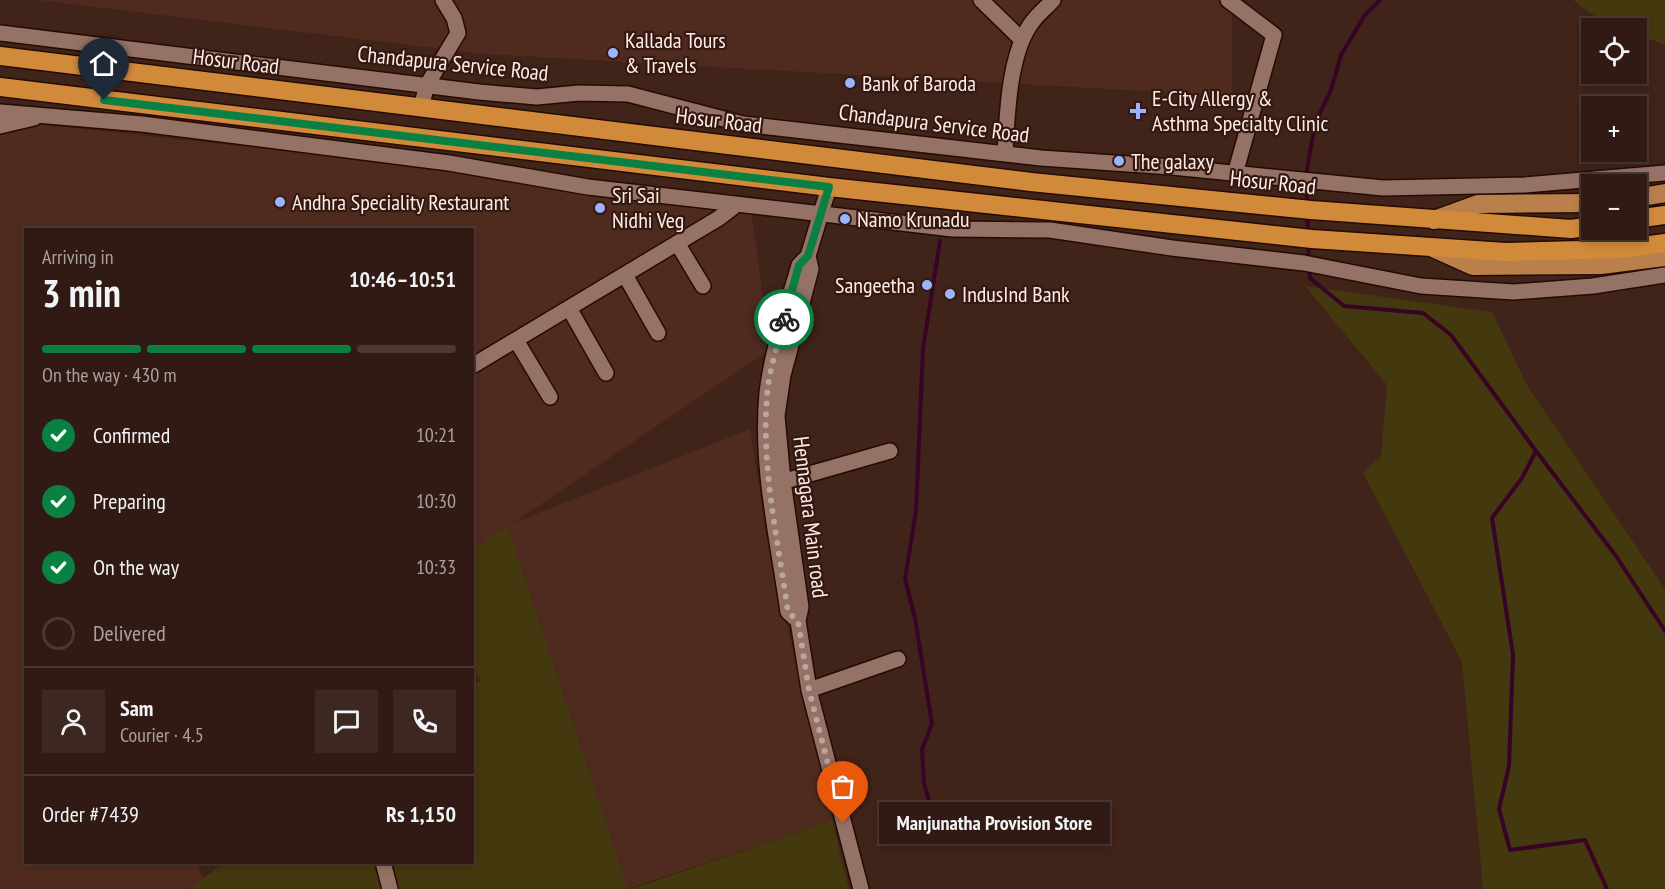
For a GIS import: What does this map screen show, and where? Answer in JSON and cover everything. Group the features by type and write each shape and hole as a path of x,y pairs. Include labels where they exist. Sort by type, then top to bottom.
{"highway":[{"name":"Hosur Road","path":"0,56 1020,181 1311,210 1491,224 1571,229 1581,228"},
{"path":"0,87 829,187 1278,236 1433,249 1505,252 1620,249 1665,243"},
{"path":"1647,217 1665,215"}],"main road":[{"path":"1647,196 1665,193"},
{"path":"1433,220 1478,204 1581,203"},
{"path":"1433,249 1473,266 1601,265 1665,257"}],"street":[{"path":"421,107 427,85 458,33 454,18 443,0"},
{"path":"981,0 1022,40"},
{"path":"1005,153 1007,114 1022,40 1033,21 1053,0"},
{"path":"1228,0 1274,35 1235,174"},
{"name":"Chandapura Service Road","path":"0,33 537,97 579,93 628,94 742,124 1005,153 1383,188 1463,188 1665,172"},
{"path":"0,112 142,124 449,163 588,187 953,229 1050,230 1290,262 1421,286 1514,292 1593,286 1665,275"},
{"path":"0,126 18,123 37,116"},
{"name":"Hennagara Main road","path":"829,187 808,256 811,268 778,404 776,483 801,607 798,621 809,690 861,889"},
{"path":"474,365 719,218 736,204"},
{"path":"677,243 703,286"},
{"path":"625,275 658,333"},
{"path":"569,308 606,373"},
{"path":"516,340 550,397"},
{"path":"776,483 890,451"},
{"path":"809,690 898,659"},
{"path":"384,864 390,889"}],"shaded area":[{"path":"37,0 1232,0 1232,96 484,54"},
{"path":"1573,0 1665,0 1665,45 1647,38 1647,18 1599,18"},
{"path":"0,120 750,201 770,350 511,524 750,429 767,539 832,820 628,889 508,526 474,548 474,228 24,228 24,864 197,864 203,879 190,889 0,889"},
{"path":"1305,286 1492,312 1528,387 1665,589 1665,889 1483,889 1462,662 1363,473 1381,456 1387,385"},
{"path":"508,526 628,889 190,889 222,864 474,864 474,685 480,681 474,669 474,548"},
{"path":"832,820 849,889 632,889"}],"waterway":[{"path":"1306,175 1315,124 1331,90 1341,55 1365,15 1380,0"},
{"path":"1306,183 1307,205"},
{"path":"1307,216 1308,232"},
{"path":"938,833 924,783 922,749 932,724 915,618 905,579 916,511 923,349 940,241"},
{"path":"1308,243 1309,259"},
{"path":"1309,267 1310,278 1344,306 1423,313 1451,335 1536,451 1522,478 1492,518 1513,655 1509,766 1499,809 1510,850 1585,840 1607,889"},
{"path":"1536,451 1616,556 1665,631"}],"way so far":[{"path":"784,319 769,377 765,422 773,514 788,612 798,621 809,690 843,823"}],"place":[{"name":"Kallada Tours & Travels","path":"613,53"},
{"name":"Bank of Baroda","path":"850,83"},
{"name":"E-City Allergy & Asthma Specialty Clinic","path":"1138,111"},
{"name":"The galaxy","path":"1119,161"},
{"name":"Andhra Speciality Restaurant","path":"280,202"},
{"name":"Sri Sai Nidhi Veg","path":"600,208"},
{"name":"Namo Krunadu","path":"845,219"},
{"name":"Sangeetha","path":"927,285"},
{"name":"IndusInd Bank","path":"950,294"},
{"name":"Manjunatha Provision Store","path":"843,823"}],"route":[{"path":"104,100 829,187 808,256 799,265 784,319"}]}
